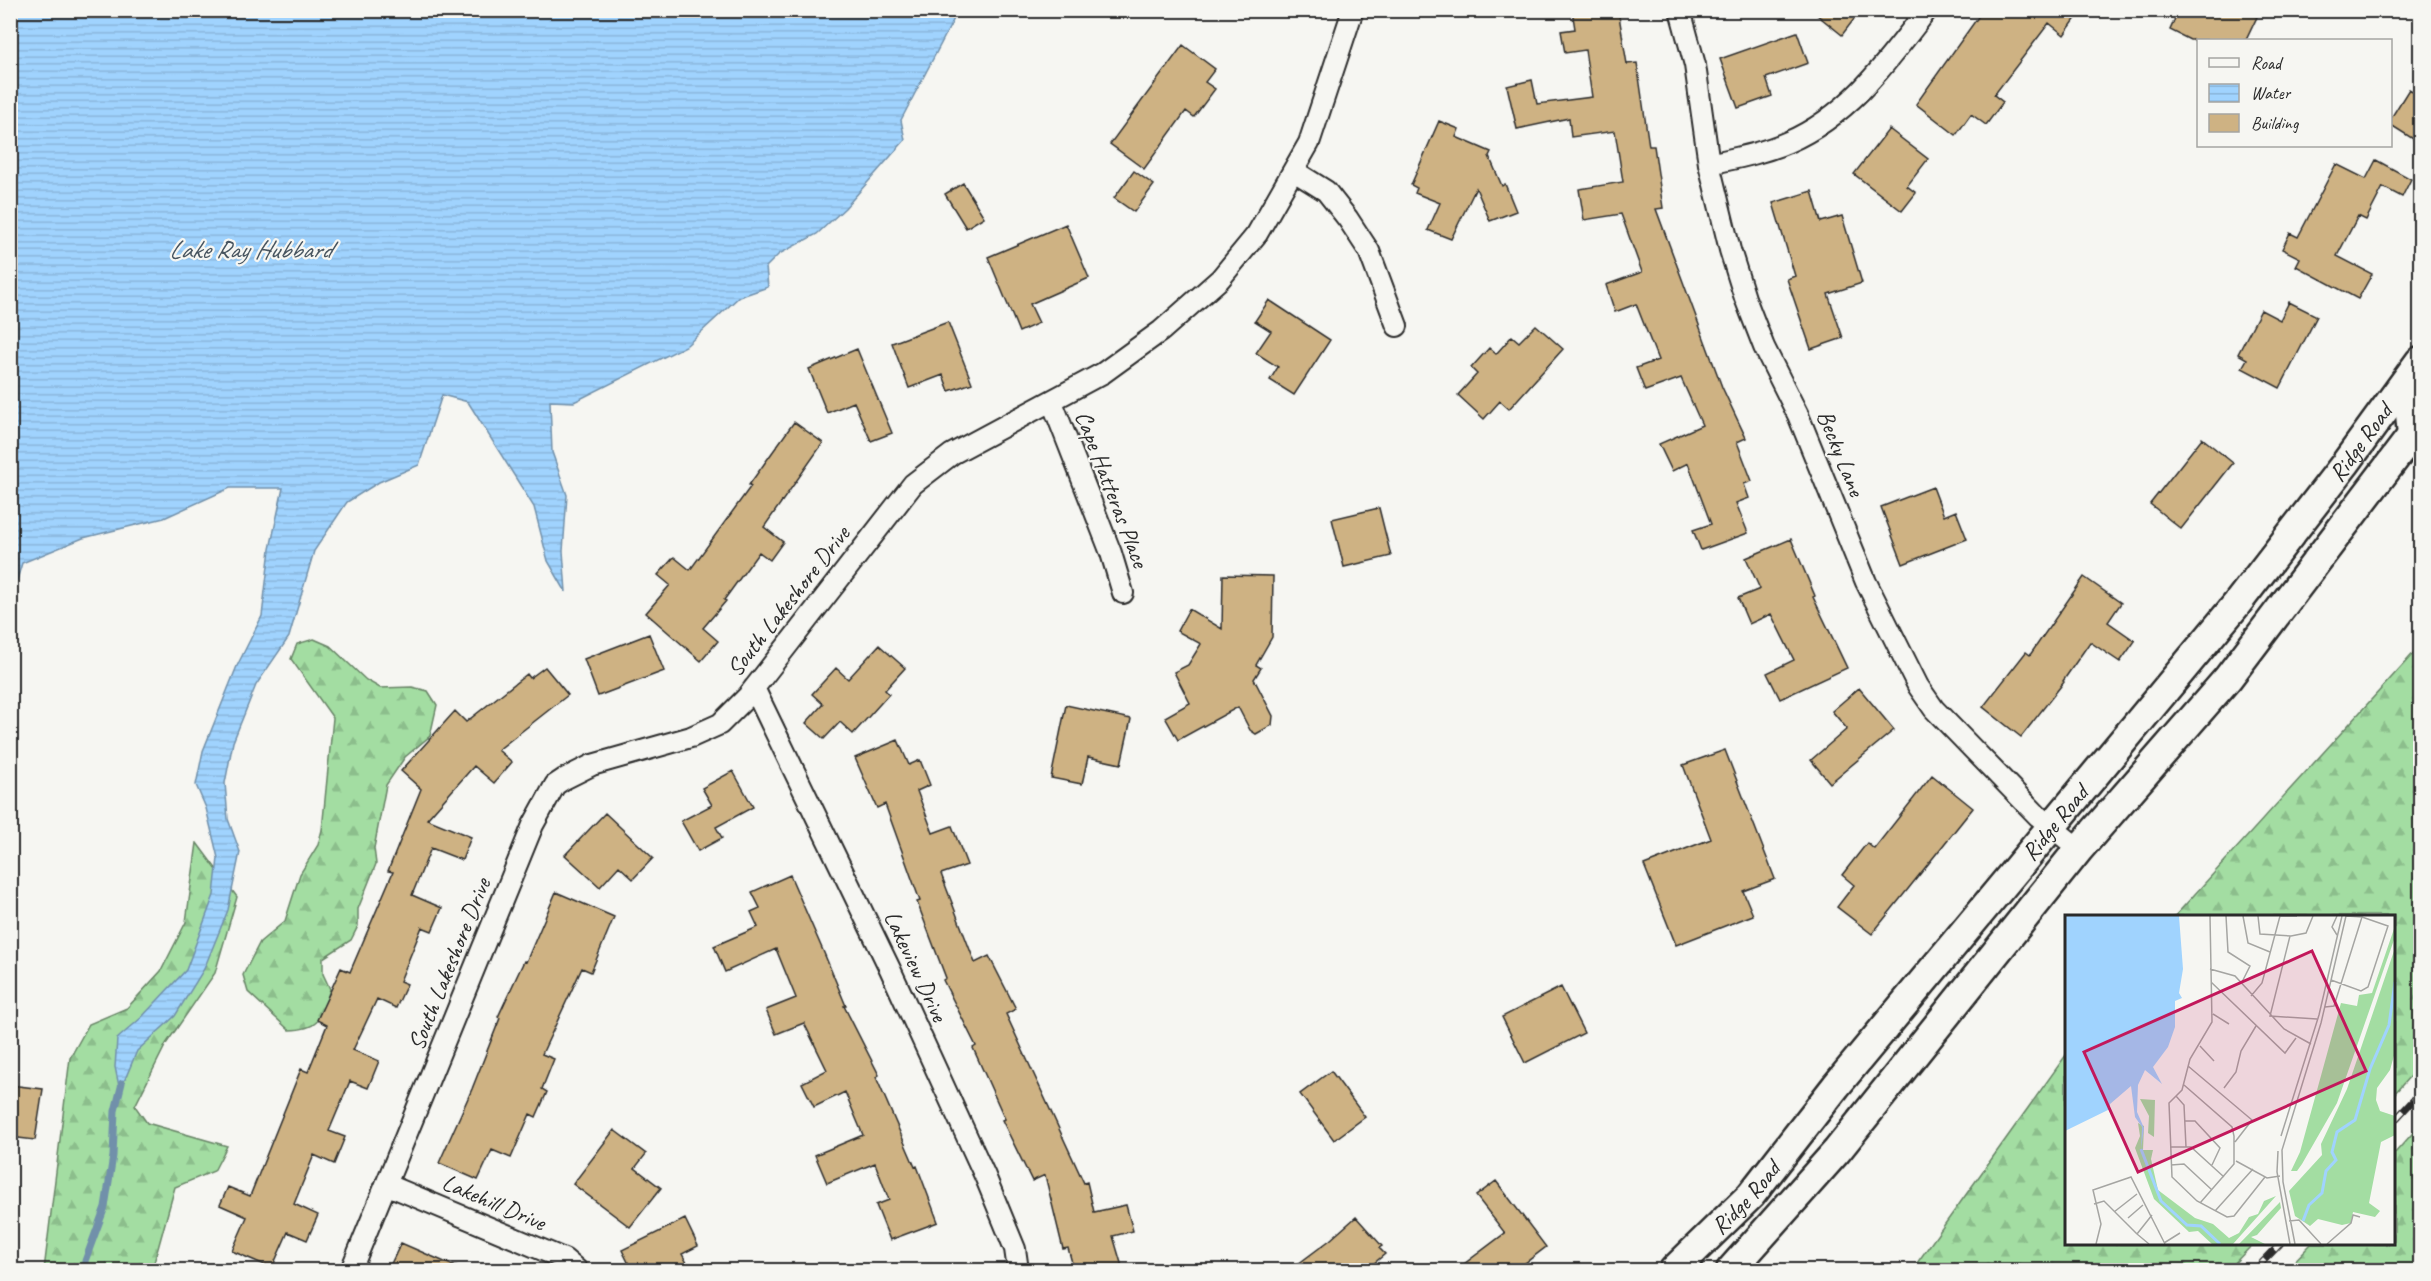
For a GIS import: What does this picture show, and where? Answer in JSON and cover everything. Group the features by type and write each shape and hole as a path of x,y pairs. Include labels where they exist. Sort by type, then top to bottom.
{"main road":[{"name":"Ridge Road","path":"1674,1270 1751,1195 1836,1086 2236,604 2345,464 2421,361"},
{"path":"2416,430 2410,413 2421,397"},
{"name":"Ridge Road","path":"1731,1270 1836,1151 2079,849 2228,678 2416,430"}],"street":[{"name":"South Lakeshore Drive","path":"351,1270 388,1185 533,825 555,786 592,765 691,737 720,724 754,688 913,484 952,454 1052,402 1112,366 1161,331 1220,279 1257,234 1309,143 1353,10"},
{"name":"Becky Lane","path":"1680,10 1695,65 1709,164 1730,250 1764,347 1798,415 1866,582 1918,686 1934,709 2038,816 2079,849"},
{"path":"1709,164 1761,152 1789,142 1837,112 1858,95 1879,72 1927,10"},
{"path":"1294,171 1326,191 1348,219 1369,251 1397,326"},
{"name":"Cape Hatteras Place","path":"1052,402 1111,553 1123,593"},
{"name":"Lakeview Drive","path":"754,688 890,969 980,1165 1015,1249 1018,1270"},
{"name":"Lakehill Drive","path":"388,1185 564,1259 578,1270"}],"green space":[{"path":"314,639 330,646 366,680 380,688 412,687 428,691 437,705 430,736 405,757 386,785 374,848 376,864 358,909 358,926 351,940 323,958 323,974 330,989 322,1014 314,1024 308,1027 289,1030 248,992 243,975 260,942 285,921 300,874 318,845 322,830 333,718 291,659 297,644"},
{"path":"2420,646 2420,1065 2395,1093 2395,915 2176,915"},
{"path":"197,843 237,897 215,973 166,1044 135,1106 147,1123 227,1146 214,1171 175,1187 152,1270 44,1270 70,1058 89,1024 127,1008 161,971 186,922"},
{"path":"2065,1056 2065,1245 2252,1245 2228,1270 1912,1270"},
{"path":"2420,1125 2420,1270 2286,1270 2310,1245 2395,1245 2395,1153"}],"water":[{"name":"Lake Ray Hubbard","path":"11,10 958,11 901,120 905,140 845,208 817,234 779,254 766,267 768,287 739,297 686,346 574,402 550,401 552,452 567,495 563,551 566,592 548,561 534,507 468,402 442,395 419,465 379,482 347,502 314,551 289,637 256,685 233,742 225,783 228,819 240,852 228,910 204,969 175,1016 137,1051 120,1091 115,1067 117,1039 141,1018 186,970 214,895 218,858 206,808 196,785 203,751 237,666 262,616 270,549 283,488 230,488 164,518 83,538 22,563 11,600"}],"building":[{"path":"1572,10 1618,10 1627,64 1637,63 1649,146 1654,146 1663,208 1656,209 1722,387 1746,438 1737,442 1752,481 1744,484 1749,498 1736,503 1748,533 1701,550 1693,530 1711,524 1688,463 1672,471 1659,444 1702,425 1681,378 1645,391 1636,368 1658,360 1636,304 1615,312 1606,285 1642,272 1621,214 1584,220 1579,189 1623,182 1615,131 1571,137 1569,118 1517,129 1507,86 1532,80 1537,104 1592,97 1585,50 1565,53 1561,31 1575,29"},
{"path":"1811,10 1861,10 1842,35"},
{"path":"1983,10 2082,10 2064,35 2049,23 1994,95 2003,102 1986,125 1971,114 1956,135 1916,104"},
{"path":"2179,10 2243,10 2257,17 2246,39 2190,40 2170,30"},
{"path":"1797,32 1808,63 1766,78 1772,96 1738,108 1720,59"},
{"path":"1183,45 1215,69 1205,82 1215,89 1194,117 1186,111 1144,169 1110,144"},
{"path":"2409,89 2421,96 2421,144 2392,126 2392,116"},
{"path":"1439,121 1459,129 1456,137 1491,152 1489,156 1502,186 1505,184 1516,211 1490,221 1476,188 1451,239 1428,230 1440,203 1415,193 1417,188 1411,185"},
{"path":"1889,129 1928,159 1907,186 1916,193 1902,211 1854,174"},
{"path":"2376,160 2411,179 2402,197 2383,187 2366,220 2358,216 2337,256 2372,274 2358,299 2296,266 2300,258 2282,249 2290,233 2298,237 2336,164 2366,179"},
{"path":"1134,171 1154,185 1134,212 1114,198"},
{"path":"963,183 984,217 966,228 945,194"},
{"path":"1812,191 1821,222 1842,216 1862,283 1828,294 1843,338 1811,349 1787,279 1795,276 1773,203"},
{"path":"1066,224 1089,278 1030,304 1039,323 1019,332 988,257"},
{"path":"1269,300 1330,340 1294,395 1270,380 1278,367 1256,353 1271,331 1255,321"},
{"path":"2289,302 2317,316 2280,388 2242,368 2247,359 2238,354 2261,310 2280,320"},
{"path":"948,322 972,383 949,391 943,375 909,388 892,343"},
{"path":"1536,325 1563,349 1509,409 1500,401 1484,419 1458,395 1477,374 1471,368 1489,348 1496,354 1512,336 1519,342"},
{"path":"857,349 892,433 871,441 854,402 827,413 809,369"},
{"path":"794,422 823,443 764,527 783,542 770,560 759,552 724,600 726,601 703,628 718,641 701,661 646,613 670,585 658,575 674,557 690,570"},
{"path":"2202,438 2233,463 2181,529 2150,504"},
{"path":"1933,487 1944,516 1956,511 1967,539 1903,564 1881,507"},
{"path":"1379,508 1391,556 1344,567 1332,519"},
{"path":"1791,539 1815,596 1813,597 1847,668 1780,699 1767,673 1794,660 1771,614 1749,624 1738,598 1760,589 1746,558"},
{"path":"1223,575 1273,576 1272,637 1256,665 1261,668 1254,679 1273,716 1272,725 1256,734 1250,730 1238,707 1178,740 1165,717 1190,703 1174,672 1188,665 1201,644 1177,631 1189,609 1222,629"},
{"path":"2084,577 2121,603 2108,622 2135,641 2120,662 2090,642 2064,682 2021,737 1983,707 2026,652 2030,655"},
{"path":"649,634 664,671 598,696 584,659"},
{"path":"879,645 905,668 885,690 889,694 853,734 840,722 824,739 806,723 823,704 812,694 836,668 848,679"},
{"path":"545,667 568,695 498,750 512,762 494,783 474,766 427,819 471,837 462,860 431,848 412,895 442,908 432,931 422,927 400,981 407,984 396,1008 377,999 353,1050 379,1061 368,1088 350,1081 329,1131 345,1137 334,1164 314,1155 294,1204 318,1215 307,1240 288,1232 272,1268 232,1251 247,1217 220,1205 228,1187 250,1196 301,1069 308,1072 327,1025 317,1020 341,968 350,972 393,872 388,871 421,789 401,771 455,711 466,722 527,674 530,678"},
{"path":"1859,688 1894,730 1830,783 1811,760 1847,729 1832,711"},
{"path":"1066,705 1131,719 1121,764 1088,757 1082,784 1051,778"},
{"path":"898,740 909,765 920,760 930,785 917,791 933,833 952,826 967,865 941,874 975,963 989,956 1016,1009 1006,1014 1084,1183 1087,1182 1094,1212 1126,1205 1133,1231 1113,1236 1123,1270 1074,1270 1068,1248 1063,1249 1045,1175 1032,1181 1002,1120 1005,1119 973,1048 976,1046 943,980 946,978 917,902 920,901 885,804 877,808 855,758"},
{"path":"1725,750 1775,879 1743,891 1753,915 1676,945 1644,865 1711,839 1683,765"},
{"path":"733,771 753,807 716,827 722,838 698,851 681,821 712,805 702,788"},
{"path":"1932,775 1973,808 1872,934 1837,907 1854,885 1842,875 1867,843 1874,849"},
{"path":"605,813 653,858 633,879 619,866 600,887 565,855"},
{"path":"790,875 846,1006 844,1006 879,1075 876,1077 915,1167 917,1166 938,1222 890,1240 876,1205 889,1200 875,1163 827,1183 815,1155 863,1135 845,1092 814,1107 802,1083 827,1070 804,1023 776,1034 766,1010 796,998 776,949 725,972 714,946 758,927 751,912 760,908 752,892"},
{"path":"556,892 614,917 591,972 582,968 542,1054 554,1059 542,1089 547,1092 536,1117 530,1114 511,1158 492,1150 478,1180 439,1163 472,1089 500,1018 498,1017 524,961 526,962"},
{"path":"1561,987 1584,1033 1525,1063 1502,1017"},
{"path":"1331,1071 1365,1117 1334,1140 1300,1094"},
{"path":"10,1085 43,1089 35,1140 10,1137"},
{"path":"614,1130 646,1154 635,1168 661,1188 630,1227 573,1184"},
{"path":"1496,1181 1546,1247 1516,1270 1456,1270 1505,1233 1476,1196"},
{"path":"1356,1217 1382,1246 1379,1248 1385,1254 1366,1270 1290,1270 1330,1240"},
{"path":"685,1219 698,1246 682,1254 691,1270 632,1270 622,1250"},
{"path":"401,1243 463,1270 388,1270"}],"waterway":[{"path":"85,1270 85,1261 105,1207 113,1156 115,1111 122,1083"}],"railway":[{"path":"2395,1120 2420,1093"},
{"path":"2255,1270 2279,1245"}]}
